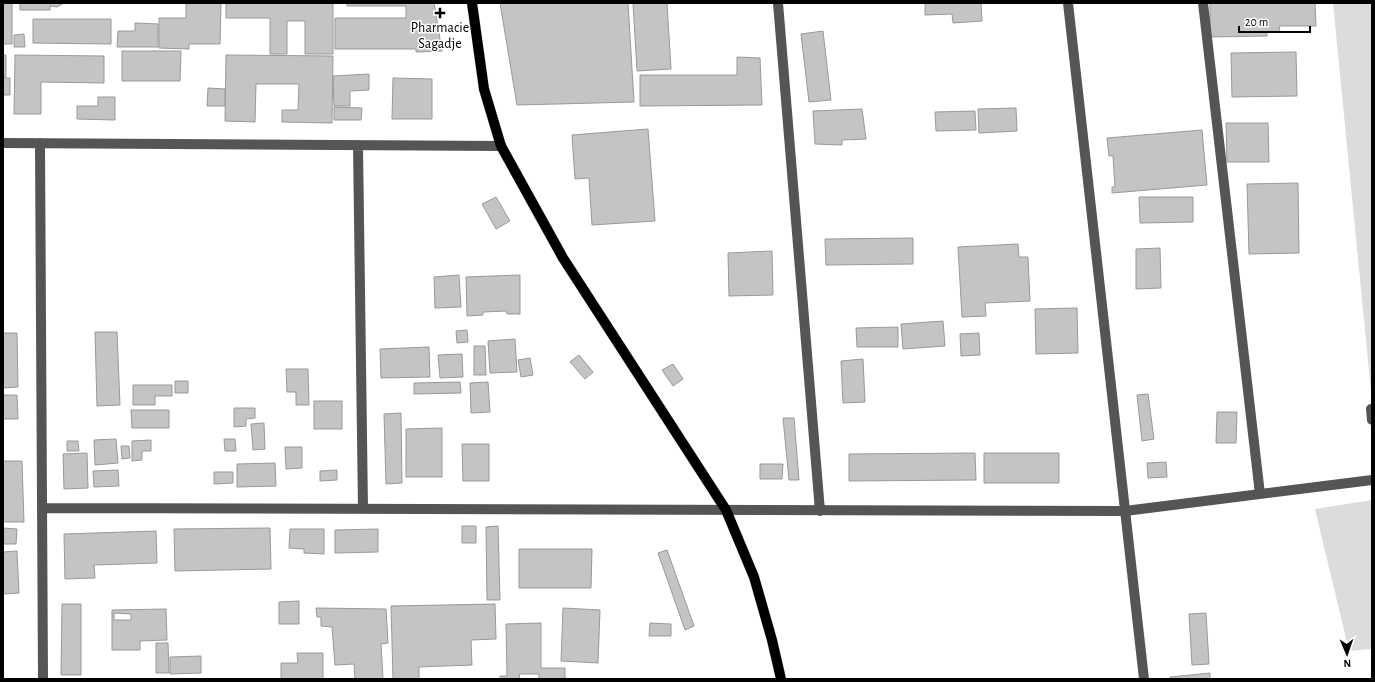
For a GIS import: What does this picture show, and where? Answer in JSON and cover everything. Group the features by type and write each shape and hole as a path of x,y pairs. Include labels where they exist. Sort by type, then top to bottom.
{"main road":[{"path":"472,3 484,89 501,146 563,258 726,510 754,577 772,640 781,679"}],"street":[{"path":"778,3 820,510"},
{"path":"1068,3 1144,679"},
{"path":"1203,3 1260,494"},
{"path":"3,143 501,146"},
{"path":"40,143 43,679"},
{"path":"358,145 363,510"},
{"path":"1371,409 1372,420"},
{"path":"42,508 1125,511 1372,480"}],"shaded area":[{"path":"1333,3 1372,3 1372,402"},
{"path":"1372,500 1372,649 1349,651 1315,509"}],"building":[{"path":"3,3 12,3 12,44 3,44"},
{"path":"20,3 64,3 57,7 50,6 50,10 20,10"},
{"path":"186,3 221,3 220,44 189,44 189,49 159,48 159,18 186,18"},
{"path":"226,3 333,3 333,54 305,54 305,21 287,21 287,54 270,54 270,18 226,18"},
{"path":"347,3 434,3 442,51 416,52 416,49 335,49 335,18 406,18 406,6 347,6"},
{"path":"500,3 628,3 634,102 517,105"},
{"path":"633,3 667,3 671,69 637,71"},
{"path":"925,3 981,3 982,21 953,23 952,14 925,15"},
{"path":"1210,3 1315,3 1316,26 1279,26 1280,32 1267,32 1267,36 1210,37"},
{"path":"33,19 111,19 111,44 33,43"},
{"path":"135,23 158,24 158,47 117,47 118,31 135,31"},
{"path":"823,31 831,100 809,102 801,34"},
{"path":"24,34 25,47 14,47 14,35"},
{"path":"122,51 181,51 180,81 122,81"},
{"path":"1296,52 1297,96 1232,97 1231,53"},
{"path":"3,55 6,55 6,77 3,77"},
{"path":"15,55 104,56 104,83 41,82 41,114 14,114"},
{"path":"226,55 333,56 332,123 282,122 282,110 298,110 299,84 256,84 255,122 225,121"},
{"path":"737,57 760,58 762,105 640,106 640,75 737,75"},
{"path":"369,74 369,90 350,91 350,106 334,106 333,76"},
{"path":"3,78 10,78 10,95 3,95"},
{"path":"393,78 432,79 432,119 392,119"},
{"path":"208,88 225,89 225,106 207,106"},
{"path":"98,97 115,97 115,120 77,119 77,106 98,106"},
{"path":"334,107 362,108 361,120 334,120"},
{"path":"1016,108 1017,131 979,133 978,109"},
{"path":"862,109 866,139 842,140 842,145 815,144 813,111"},
{"path":"975,111 976,130 936,131 935,112"},
{"path":"1226,123 1268,123 1269,162 1227,162"},
{"path":"648,129 655,221 592,225 589,178 575,179 572,135"},
{"path":"1202,130 1207,185 1112,193 1112,187 1115,187 1113,156 1109,156 1107,138"},
{"path":"1298,183 1299,253 1249,254 1247,184"},
{"path":"496,197 510,221 496,229 482,204"},
{"path":"1139,197 1193,197 1193,222 1140,223"},
{"path":"913,238 913,264 826,265 825,239"},
{"path":"1018,244 1019,257 1028,257 1030,301 985,303 986,316 962,317 958,247"},
{"path":"1160,248 1161,288 1136,289 1136,249"},
{"path":"772,251 773,295 729,296 728,253"},
{"path":"459,275 461,307 435,308 434,277"},
{"path":"520,275 520,314 507,314 506,311 483,312 483,315 467,316 466,277"},
{"path":"1077,308 1078,353 1036,354 1035,309"},
{"path":"943,321 945,346 903,349 901,324"},
{"path":"898,327 898,347 857,347 856,328"},
{"path":"467,330 468,342 457,343 456,331"},
{"path":"95,332 117,332 120,405 97,406"},
{"path":"3,333 17,333 18,387 3,388"},
{"path":"979,333 980,355 961,356 960,334"},
{"path":"515,339 517,372 490,373 488,341"},
{"path":"474,346 485,346 486,375 474,375"},
{"path":"429,347 430,377 381,378 380,349"},
{"path":"462,354 463,377 440,378 438,355"},
{"path":"579,355 593,372 585,379 570,362"},
{"path":"530,358 533,375 521,377 518,360"},
{"path":"863,359 865,402 843,403 841,361"},
{"path":"673,364 683,379 673,386 662,370"},
{"path":"286,369 308,369 309,405 296,405 296,392 287,392"},
{"path":"175,381 188,381 188,393 175,393"},
{"path":"460,382 461,393 414,394 414,383"},
{"path":"488,382 490,412 471,413 470,383"},
{"path":"133,385 172,385 172,396 155,396 155,405 133,405"},
{"path":"1148,394 1154,439 1142,441 1137,395"},
{"path":"3,395 17,395 18,419 3,419"},
{"path":"314,401 342,401 342,429 314,429"},
{"path":"234,408 255,408 255,418 246,419 246,426 234,427"},
{"path":"131,410 169,410 169,428 132,428"},
{"path":"1217,412 1237,412 1236,443 1216,443"},
{"path":"401,413 402,483 386,484 384,414"},
{"path":"783,418 794,418 799,480 789,480"},
{"path":"264,423 265,449 253,450 251,424"},
{"path":"442,428 442,477 406,477 406,429"},
{"path":"116,439 118,463 95,465 94,440"},
{"path":"224,439 235,439 236,451 225,451"},
{"path":"151,440 151,451 142,451 142,460 132,461 132,441"},
{"path":"67,441 78,441 79,451 67,451"},
{"path":"462,444 489,444 489,481 463,481"},
{"path":"121,446 129,446 130,458 122,459"},
{"path":"285,447 302,447 302,468 286,469"},
{"path":"87,453 88,488 64,489 63,454"},
{"path":"975,453 976,480 849,481 849,454"},
{"path":"984,453 1059,453 1059,483 984,483"},
{"path":"3,461 22,461 24,522 3,522"},
{"path":"1166,462 1167,477 1148,478 1147,463"},
{"path":"275,463 276,486 237,487 237,464"},
{"path":"760,464 783,464 782,479 760,479"},
{"path":"118,470 119,486 94,487 93,471"},
{"path":"337,470 337,480 320,481 320,471"},
{"path":"214,472 233,472 233,483 214,484"},
{"path":"462,526 476,526 476,543 462,543"},
{"path":"498,526 500,600 487,600 486,527"},
{"path":"3,528 17,529 16,544 3,544"},
{"path":"270,528 271,569 175,571 174,529"},
{"path":"290,529 324,529 324,554 304,553 304,549 289,548"},
{"path":"378,529 378,552 335,553 335,530"},
{"path":"156,531 157,563 94,565 95,578 65,579 64,534"},
{"path":"519,549 592,549 591,588 519,588"},
{"path":"667,550 694,626 685,630 658,553"},
{"path":"17,551 19,593 3,594 3,552"},
{"path":"299,601 299,624 279,624 279,602"},
{"path":"62,604 81,604 81,675 61,675"},
{"path":"495,604 496,639 471,640 472,665 419,667 419,679 393,679 391,606"},
{"path":"316,608 386,609 388,643 381,644 383,679 355,679 354,664 335,665 332,627 321,626 321,617 317,617"},
{"path":"563,608 600,610 598,663 561,661"},
{"path":"166,609 167,640 140,641 140,650 112,650 112,610","holes":["114,613 131,614 131,620 114,620"]},
{"path":"1206,613 1209,664 1192,665 1189,614"},
{"path":"541,623 541,668 565,668 565,679 539,679 539,674 519,674 520,679 500,679 500,676 507,676 506,624"},
{"path":"650,623 671,624 671,636 649,636"},
{"path":"156,643 168,643 169,673 156,673"},
{"path":"297,653 323,653 323,679 281,679 281,663 298,663"},
{"path":"201,656 201,673 170,674 170,657"},
{"path":"1210,673 1210,679 1170,679 1170,677"}],"place":[{"name":"Pharmacie Sagadje","path":"440,13"}]}
